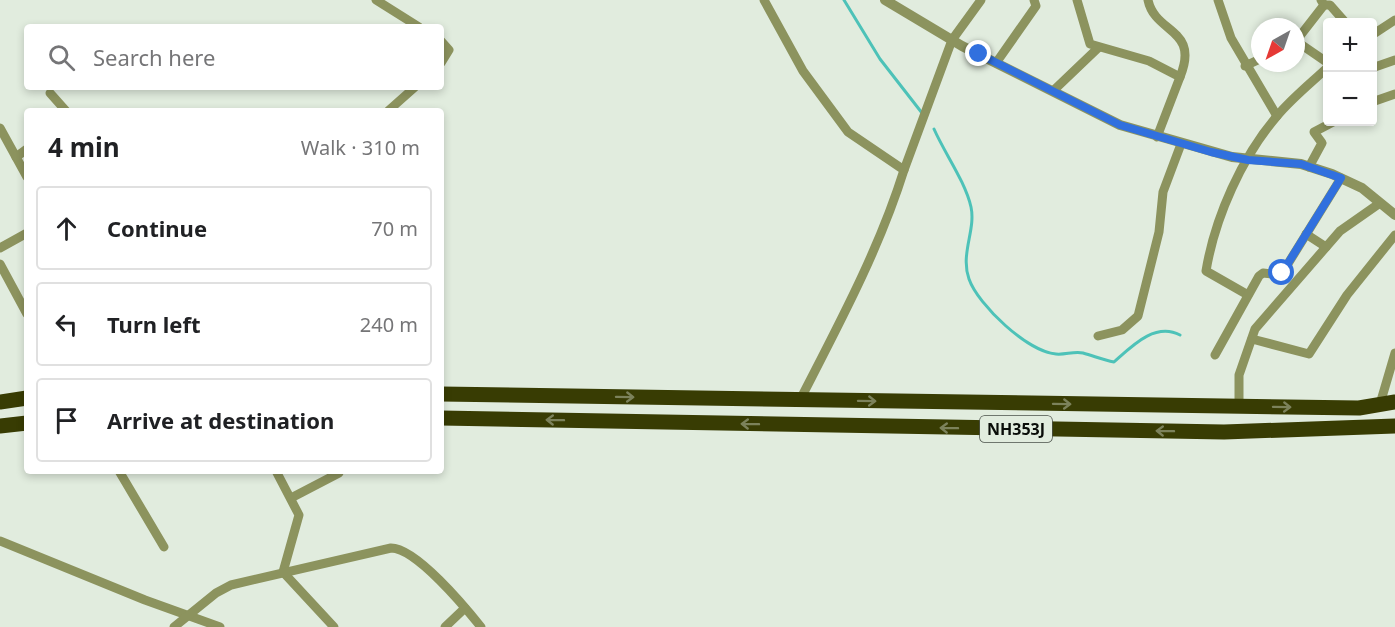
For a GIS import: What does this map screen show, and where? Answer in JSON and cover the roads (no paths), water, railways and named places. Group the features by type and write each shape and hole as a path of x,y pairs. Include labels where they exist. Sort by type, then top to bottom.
{"highway":[{"name":"NH353J","path":"444,394 1359,408 1388,403"},
{"path":"0,402 24,398"},
{"name":"NH353J","path":"444,418 1224,432 1395,426"},
{"path":"0,426 24,423"}],"street":[{"path":"375,0 414,24"},
{"path":"764,0 803,71 848,132 904,170"},
{"path":"885,0 952,40 1120,125 1181,144 1248,160 1309,167 1362,188 1394,214"},
{"path":"804,400 893,205 952,40 981,0"},
{"path":"996,63 1036,6 1034,0"},
{"path":"1077,0 1090,44 1149,61 1180,76"},
{"path":"1148,0 1153,12 1180,37 1186,60 1157,137"},
{"path":"1218,0 1231,38 1245,66 1277,116"},
{"path":"1323,61 1296,41 1322,2 1330,5 1341,18"},
{"path":"1377,32 1395,20"},
{"path":"444,44 449,50 444,58"},
{"path":"1053,91 1098,48"},
{"path":"1377,66 1395,60"},
{"path":"1245,66 1251,63"},
{"path":"1248,295 1206,269 1233,183 1277,116 1323,70"},
{"path":"391,108 412,90"},
{"path":"50,93 63,108"},
{"path":"1377,100 1395,94"},
{"path":"1309,167 1322,143 1314,132 1325,126"},
{"path":"0,128 24,172"},
{"path":"1098,336 1122,330 1138,316 1159,232 1162,192 1181,144"},
{"path":"16,157 24,151"},
{"path":"1215,355 1260,274 1281,275 1341,178"},
{"path":"1239,406 1239,375 1256,329 1272,307 1340,231 1380,203"},
{"path":"1306,234 1326,247"},
{"path":"0,248 24,235"},
{"path":"1252,339 1309,354 1347,295 1395,235"},
{"path":"0,264 24,308"},
{"path":"1388,403 1395,353"},
{"path":"121,474 164,547"},
{"path":"278,474 291,498 299,520 283,572"},
{"path":"291,498 335,474"},
{"path":"0,541 220,627"},
{"path":"174,627 223,589 283,572 398,548 436,578 482,627"},
{"path":"283,572 334,627"},
{"path":"445,627 465,608"}],"waterway":[{"path":"844,0 880,59 922,113"},
{"path":"934,129 960,177 971,207 972,224 966,260 969,279 982,301 1005,326 1032,345 1045,351 1056,354 1083,353 1114,362 1136,343 1153,334 1162,331 1180,335"}]}
